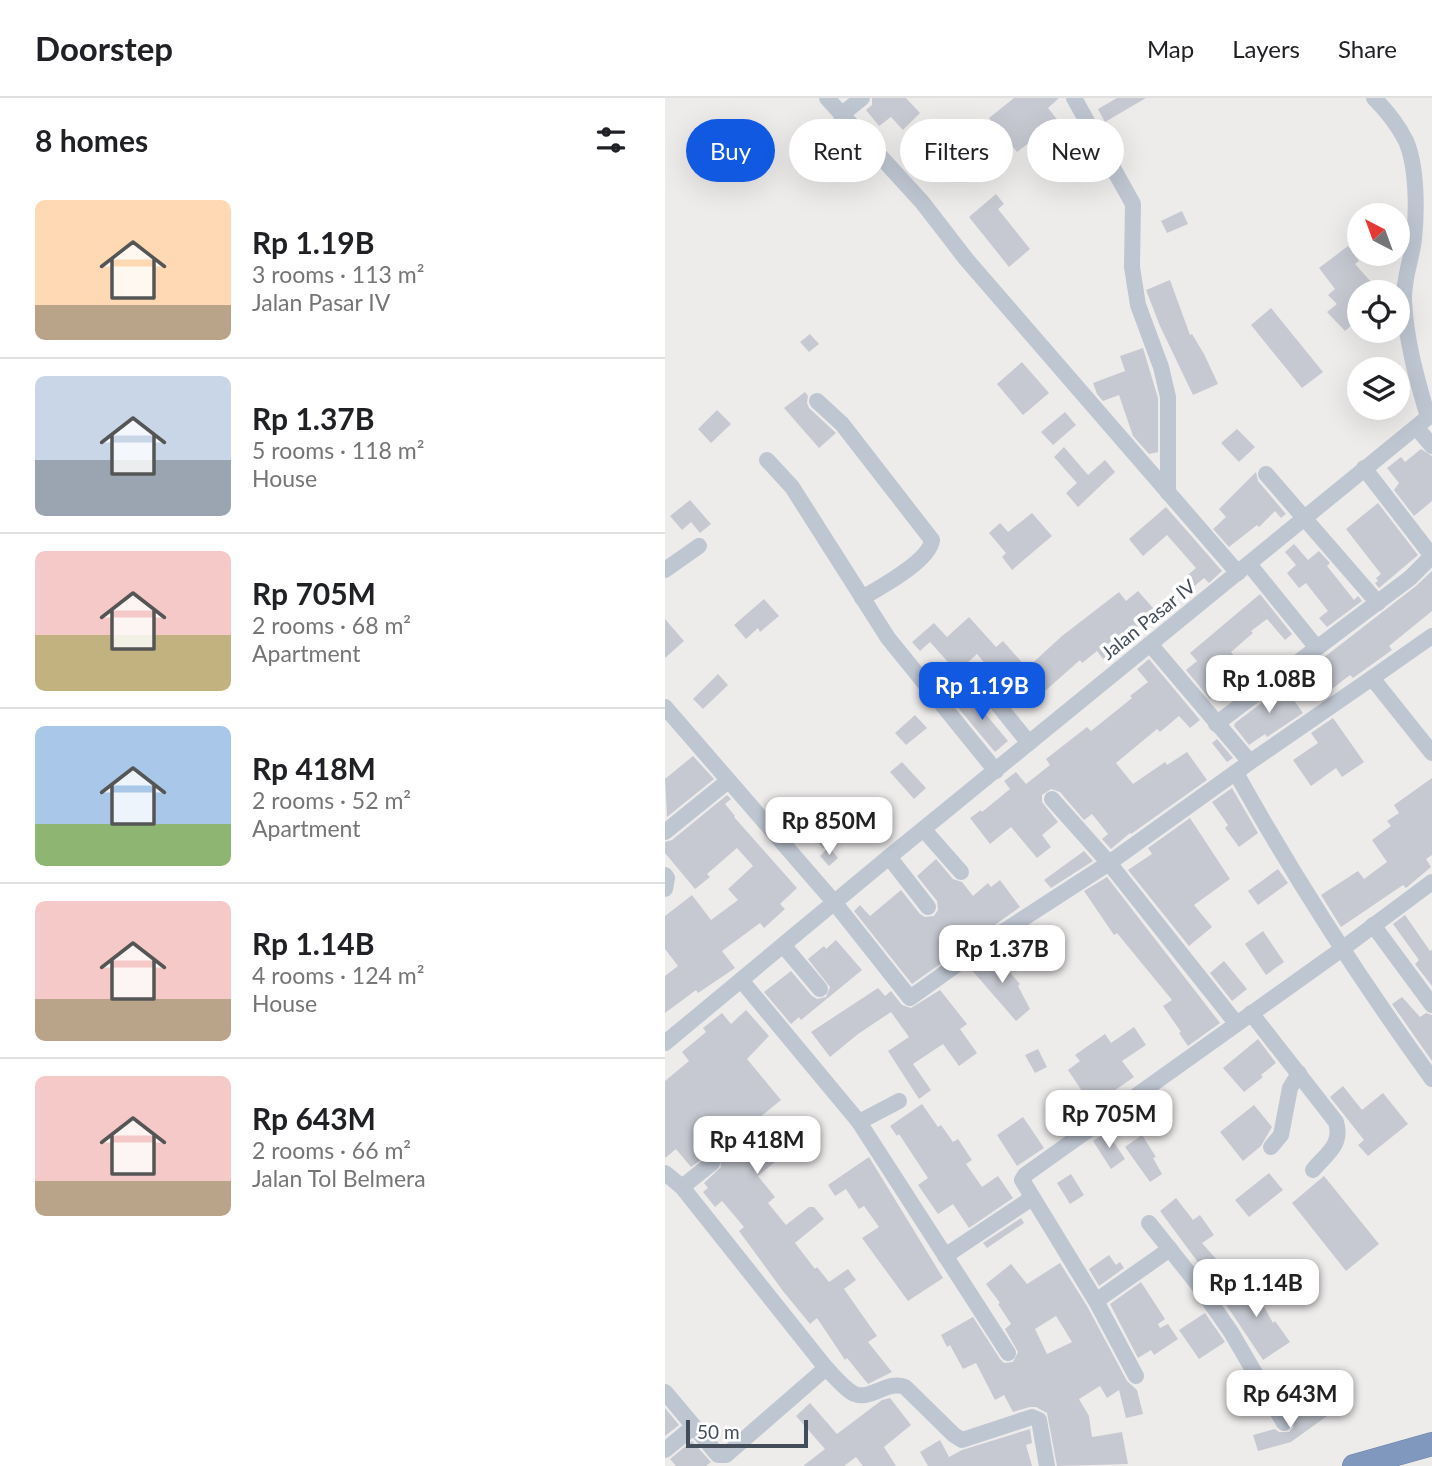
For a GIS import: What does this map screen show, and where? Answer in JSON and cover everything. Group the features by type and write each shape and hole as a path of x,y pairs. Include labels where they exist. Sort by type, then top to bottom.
{"highway":[{"path":"1354,1466 1432,1444"}],"street":[{"path":"827,98 922,202 966,258 1168,493 1317,648"},
{"path":"841,115 862,98"},
{"path":"1074,98 1133,204 1132,267 1138,305 1161,368 1168,397 1168,493"},
{"path":"1374,98 1391,116 1407,143 1414,174 1414,240 1406,274 1404,301 1415,375 1432,446"},
{"path":"817,401 842,424 932,540 927,552 913,564 862,598"},
{"name":"Jalan Pasar IV","path":"665,1043 1425,419"},
{"path":"767,460 792,487 888,638 996,771"},
{"path":"1216,724 1378,603 1410,578 1432,556 1364,468"},
{"path":"1266,474 1378,603"},
{"path":"665,570 699,546"},
{"path":"665,707 834,902 910,998 999,935 1109,863 1432,636"},
{"path":"1150,644 1251,762"},
{"path":"1372,678 1432,753"},
{"path":"977,680 1029,743"},
{"path":"1236,773 1342,949 1432,1079"},
{"path":"665,832 728,781"},
{"path":"1052,799 1109,863 1236,1023"},
{"path":"923,830 961,872"},
{"path":"889,857 928,907"},
{"path":"665,875 665,889"},
{"path":"1136,1376 1096,1301 1022,1180 1025,1175 1342,949 1432,881"},
{"path":"1373,925 1432,1005"},
{"path":"783,945 820,989"},
{"path":"741,981 859,1122 1008,1353"},
{"path":"1251,1013 1336,1122 1339,1133 1335,1144 1314,1170"},
{"path":"1271,1147 1281,1135 1290,1088 1299,1073"},
{"path":"859,1122 899,1101"},
{"path":"682,1187 712,1163"},
{"path":"665,1173 682,1187 826,1368 853,1394 865,1396 891,1385 905,1387 962,1440 1033,1417 1039,1420 1047,1466"},
{"path":"945,1256 1032,1198"},
{"path":"1149,1223 1231,1332 1284,1423"},
{"path":"1096,1301 1170,1249"},
{"path":"665,1392 718,1455 726,1455 826,1368"},
{"path":"665,1450 693,1427"}],"building":[{"path":"872,98 906,98 920,113 914,119 900,119 900,127 891,117 886,121 873,119 866,110 872,105"},
{"path":"1014,98 1059,98 1048,108 1057,119 1027,119 1027,144 1017,152 1013,147 1013,119 989,118"},
{"path":"1117,98 1146,98 1110,119 1103,119 1098,109"},
{"path":"996,194 1004,204 998,209 1030,249 1009,267 969,217"},
{"path":"1182,211 1188,224 1167,233 1161,221"},
{"path":"1347,247 1347,266 1357,266 1369,280 1347,280 1345,331 1327,312 1337,304 1328,295 1335,289 1319,268"},
{"path":"1170,280 1190,335 1192,334 1204,354 1218,384 1193,395 1146,290"},
{"path":"1271,308 1323,372 1302,388 1251,325"},
{"path":"810,334 819,344 809,352 800,342"},
{"path":"1143,348 1158,398 1158,452 1149,454 1133,436 1119,395 1103,401 1093,383 1125,371 1120,356"},
{"path":"1022,362 1049,393 1023,415 997,384"},
{"path":"805,392 809,408 836,433 819,448 784,408"},
{"path":"717,410 731,424 711,443 698,429"},
{"path":"1065,412 1076,425 1053,445 1041,432"},
{"path":"1237,429 1255,447 1239,462 1221,443"},
{"path":"1064,447 1088,475 1105,460 1115,472 1078,507 1066,493 1077,483 1054,457"},
{"path":"1421,449 1432,456 1432,501 1414,516 1394,490 1399,483 1387,468 1401,457 1405,462"},
{"path":"1256,472 1258,481 1286,514 1281,518 1275,511 1259,527 1257,525 1229,547 1213,529 1226,517 1219,509"},
{"path":"690,500 711,524 700,533 691,522 682,530 670,516"},
{"path":"1378,503 1418,555 1379,588 1375,583 1381,574 1346,529"},
{"path":"1166,507 1222,571 1209,583 1204,578 1191,589 1183,579 1196,568 1167,535 1143,556 1129,539"},
{"path":"1032,513 1052,536 1012,570 1002,557 1006,553 989,533 1000,523 1008,532"},
{"path":"1294,544 1308,560 1319,551 1330,563 1327,566 1354,600 1358,596 1362,601 1327,627 1319,618 1328,611 1306,583 1299,588 1287,573 1296,565 1285,552"},
{"path":"1432,571 1432,611 1389,646 1392,650 1353,678 1350,675 1328,692 1309,669"},
{"path":"1138,591 1153,608 1140,619 1143,622 1103,659 1097,651 1082,663 1080,660 1036,699 1029,690 1016,701 977,654 957,672 930,642 920,651 912,642 934,623 947,637 969,617 996,647 1003,641 1027,668 1062,636 1119,592 1126,601"},
{"path":"1260,594 1292,634 1285,640 1267,619 1251,631 1253,633 1231,652 1245,671 1210,699 1186,670 1197,661 1190,653"},
{"path":"764,599 779,616 760,632 758,628 746,639 734,625"},
{"path":"665,619 684,641 665,658"},
{"path":"1149,659 1200,720 1190,728 1179,716 1160,732 1157,729 1116,763 1133,784 1165,762 1167,765 1187,752 1207,780 1111,849 1102,839 1108,834 1092,814 1084,820 1060,792 1051,789 1042,795 1042,802 1058,822 1042,835 1051,847 1037,858 1011,827 990,844 970,818 981,810 982,812 1010,789 1004,781 1016,772 1026,784 1050,765 1046,759 1087,727 1091,731 1132,698 1130,696 1148,682 1137,669"},
{"path":"718,674 728,685 703,709 693,699"},
{"path":"1289,682 1296,692 1291,696 1303,713 1267,737 1265,734 1249,745 1234,726 1235,723"},
{"path":"968,693 1008,741 995,752 955,704"},
{"path":"915,715 927,728 906,745 895,733"},
{"path":"1333,718 1364,762 1342,777 1336,768 1311,786 1293,760 1318,743 1311,733"},
{"path":"1217,739 1233,758 1227,762 1212,743"},
{"path":"693,756 714,779 667,817 665,779"},
{"path":"902,762 926,788 914,799 890,772"},
{"path":"1432,778 1432,855 1426,859 1431,867 1406,888 1403,885 1341,927 1321,895 1358,871 1364,879 1387,862 1372,840 1391,826 1387,821 1399,813 1394,805"},
{"path":"1232,788 1258,833 1239,847 1225,828 1228,825 1212,802"},
{"path":"727,795 731,799 725,804 734,817 797,888 780,904 785,909 764,928 760,923 722,951 735,968 698,993 696,990 665,1013 665,976 678,966 665,949 665,916 692,895 711,920 738,900 728,889 753,866 737,848 707,874 710,877 695,889 665,853 665,842 672,840"},
{"path":"1190,818 1230,879 1194,905 1212,927 1189,946 1128,870 1152,854 1148,848"},
{"path":"820,822 834,839 823,848 809,832"},
{"path":"829,847 838,858 829,866 820,856"},
{"path":"1084,851 1093,861 1051,888 1044,880"},
{"path":"936,859 953,879 962,882 973,896 988,883 991,887 1000,880 1020,907 912,984 854,911 860,905 870,916 901,890 920,914 925,917 934,916 938,910 937,901 917,876"},
{"path":"1278,869 1288,883 1258,905 1248,891"},
{"path":"1107,877 1220,1023 1188,1046 1163,1006 1172,1000 1117,933 1114,935 1084,891"},
{"path":"1405,915 1430,951 1432,950 1432,986 1415,964 1419,960 1393,924"},
{"path":"1263,931 1284,962 1266,975 1245,944"},
{"path":"836,940 862,970 801,1020 799,1017 791,1024 764,992 791,971 812,996 817,999 826,997 830,987 808,959"},
{"path":"992,952 1020,984 1018,986 1030,1009 1016,1021 970,968"},
{"path":"1224,961 1247,989 1232,1001 1210,973"},
{"path":"878,988 885,996 891,991 902,1005 911,1008 940,990 967,1024 960,1029 977,1053 959,1066 943,1044 913,1064 931,1090 919,1099 888,1051 909,1037 891,1012 830,1057 811,1032"},
{"path":"1402,997 1420,1017 1426,1013 1432,1015 1432,1061 1392,1004"},
{"path":"746,1010 769,1036 747,1059 781,1100 759,1118 773,1135 762,1144 776,1161 758,1176 775,1197 768,1203 786,1225 809,1207 814,1207 824,1219 795,1243 829,1282 848,1269 856,1280 844,1289 877,1336 868,1342 892,1372 868,1384 847,1358 845,1360 817,1318 810,1324 783,1291 739,1231 744,1227 722,1201 715,1207 703,1192 708,1188 704,1183 721,1167 720,1156 710,1153 691,1167 676,1149 665,1158 665,1081 689,1061 682,1052 706,1032 703,1028 722,1013 731,1024"},
{"path":"1134,1027 1146,1045 1122,1061 1134,1077 1092,1106 1068,1070 1080,1061 1075,1055 1105,1034 1111,1043"},
{"path":"1258,1039 1276,1063 1244,1092 1223,1068"},
{"path":"1038,1049 1047,1067 1035,1073 1025,1055"},
{"path":"1343,1086 1362,1110 1383,1093 1408,1124 1368,1156 1358,1145 1364,1140 1330,1097"},
{"path":"922,1104 938,1127 941,1125 953,1142 958,1139 972,1160 966,1164 982,1187 998,1176 1013,1198 969,1228 953,1204 938,1214 918,1185 928,1178 899,1134 897,1136 890,1126"},
{"path":"1254,1105 1272,1127 1261,1146 1243,1161 1220,1132"},
{"path":"1023,1117 1044,1148 1017,1166 997,1135"},
{"path":"1107,1132 1125,1159 1111,1169 1093,1141"},
{"path":"1142,1135 1156,1157 1153,1158 1162,1174 1150,1182 1125,1147"},
{"path":"869,1157 943,1278 908,1301 862,1238 879,1227 864,1206 859,1209 846,1189 835,1196 828,1185"},
{"path":"1269,1173 1283,1190 1249,1217 1235,1200"},
{"path":"1071,1174 1084,1195 1070,1204 1057,1183"},
{"path":"1324,1176 1379,1244 1346,1271 1292,1203"},
{"path":"1176,1198 1193,1220 1200,1215 1214,1235 1202,1243 1224,1268 1208,1281 1201,1271 1203,1269 1160,1211"},
{"path":"1021,1218 1024,1223 987,1248 983,1243"},
{"path":"1109,1255 1116,1265 1120,1262 1124,1268 1099,1286 1089,1269"},
{"path":"1060,1263 1087,1306 1127,1381 1137,1390 1143,1414 1126,1418 1119,1390 1107,1398 1100,1386 1079,1399 1089,1416 1092,1437 1122,1432 1128,1464 1057,1466 1047,1413 1036,1407 1013,1412 1004,1395 995,1400 976,1363 963,1369 950,1345 947,1347 941,1335 973,1317 1000,1359 1004,1363 1013,1362 1018,1352 1005,1329 1011,1324 986,1284 1011,1264 1027,1284","holes":["1056,1316 1072,1342 1047,1354 1035,1329"]},
{"path":"1258,1279 1264,1291 1257,1294 1273,1323 1275,1321 1290,1342 1263,1360 1221,1297"},
{"path":"1141,1282 1165,1319 1158,1324 1160,1328 1168,1324 1178,1339 1154,1355 1151,1350 1138,1358 1110,1304"},
{"path":"1205,1313 1225,1342 1199,1359 1179,1330"},
{"path":"1244,1384 1254,1402 1239,1410 1229,1392"},
{"path":"890,1398 911,1425 884,1447 896,1466 863,1466 856,1457 844,1466 803,1466 825,1449 796,1416 810,1403 837,1434 882,1400"},
{"path":"1318,1403 1327,1416 1291,1442 1258,1451 1253,1435 1275,1429 1289,1432 1293,1428 1294,1420"},
{"path":"665,1408 679,1425 665,1436"},
{"path":"1030,1429 1032,1443 1026,1445 1032,1466 928,1466 920,1452 940,1440 949,1457 962,1450"},
{"path":"692,1441 711,1462 706,1466 676,1466 670,1459"}]}
